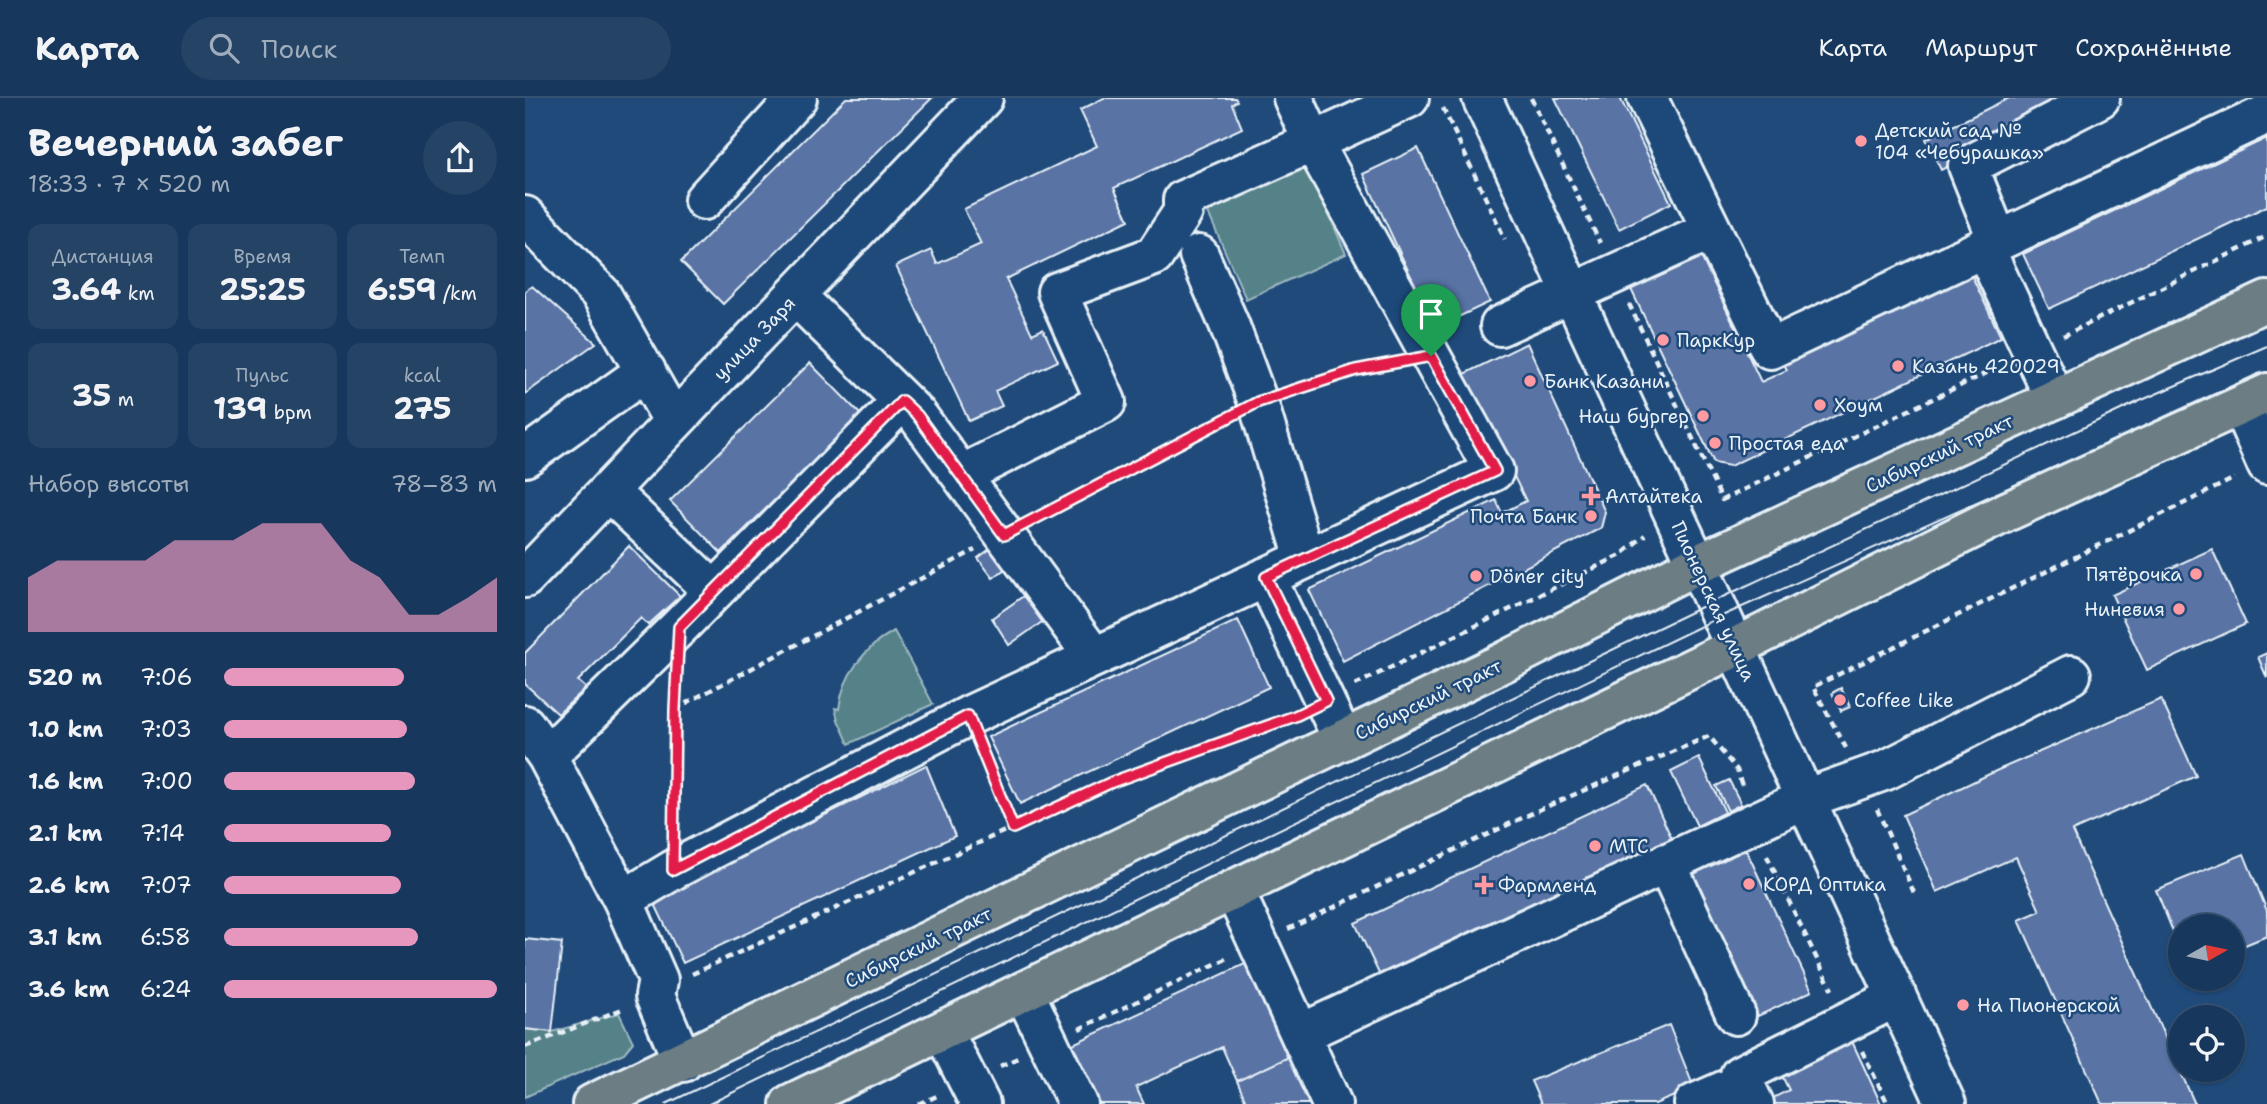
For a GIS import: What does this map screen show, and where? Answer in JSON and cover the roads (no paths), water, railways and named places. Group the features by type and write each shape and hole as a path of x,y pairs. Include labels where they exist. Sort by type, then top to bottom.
{"main road":[{"name":"Сибирский тракт","path":"592,1104 1343,740 1697,564 2267,301"},
{"path":"790,1104 1736,647 2004,513 2254,399"}],"street":[{"path":"704,200 797,98"},
{"name":"улица Заря","path":"525,579 983,98"},
{"path":"623,900 673,870 968,716 1495,471 1313,142 1293,98"},
{"path":"961,475 1106,402 1057,292 1154,256 1183,212 1183,200 1409,98"},
{"name":"Пионерская улица","path":"1482,98 1947,1104"},
{"path":"1647,98 1770,349 2267,114"},
{"path":"2055,399 1991,244 1968,166 2100,98"},
{"path":"525,216 601,294 674,422"},
{"path":"1500,326 1711,230"},
{"path":"1199,255 1229,324 1258,402 1305,559"},
{"path":"795,295 917,415 1094,657"},
{"path":"525,457 646,371"},
{"path":"2254,399 2267,464"},
{"path":"547,756 679,627 902,401"},
{"path":"608,491 714,591"},
{"path":"1266,577 1343,740"},
{"path":"1300,1034 1805,799 1886,770 2071,676"},
{"path":"525,726 547,756 623,900 658,980 656,996 683,1062"},
{"path":"1666,863 1736,1015"},
{"path":"1234,890 1332,1104"},
{"path":"1024,992 1078,1104"},
{"path":"1694,1104 1749,1093 1740,1075 1897,997"},
{"path":"943,1031 974,1093"}],"tram line":[{"path":"666,1104 1714,601 2142,400 2267,346"},
{"path":"709,1104 1722,616 2267,372"}],"place":[{"name":"Детский сад № 104 «Чебурашка»","path":"1861,141"},
{"name":"ПаркКур","path":"1663,340"},
{"name":"Казань 420029","path":"1898,366"},
{"name":"Банк Казани","path":"1530,381"},
{"name":"Хоум","path":"1820,405"},
{"name":"Наш бургер","path":"1703,416"},
{"name":"Простая еда","path":"1715,443"},
{"name":"Алтайтека","path":"1591,496"},
{"name":"Почта Банк","path":"1591,516"},
{"name":"Пятёрочка","path":"2196,574"},
{"name":"Döner city","path":"1476,576"},
{"name":"Ниневия","path":"2179,609"},
{"name":"Coffee Like","path":"1840,700"},
{"name":"МТС","path":"1595,846"},
{"name":"КОРД Оптика","path":"1749,884"},
{"name":"Фармленд","path":"1484,885"},
{"name":"На Пионерской","path":"1963,1005"}]}
